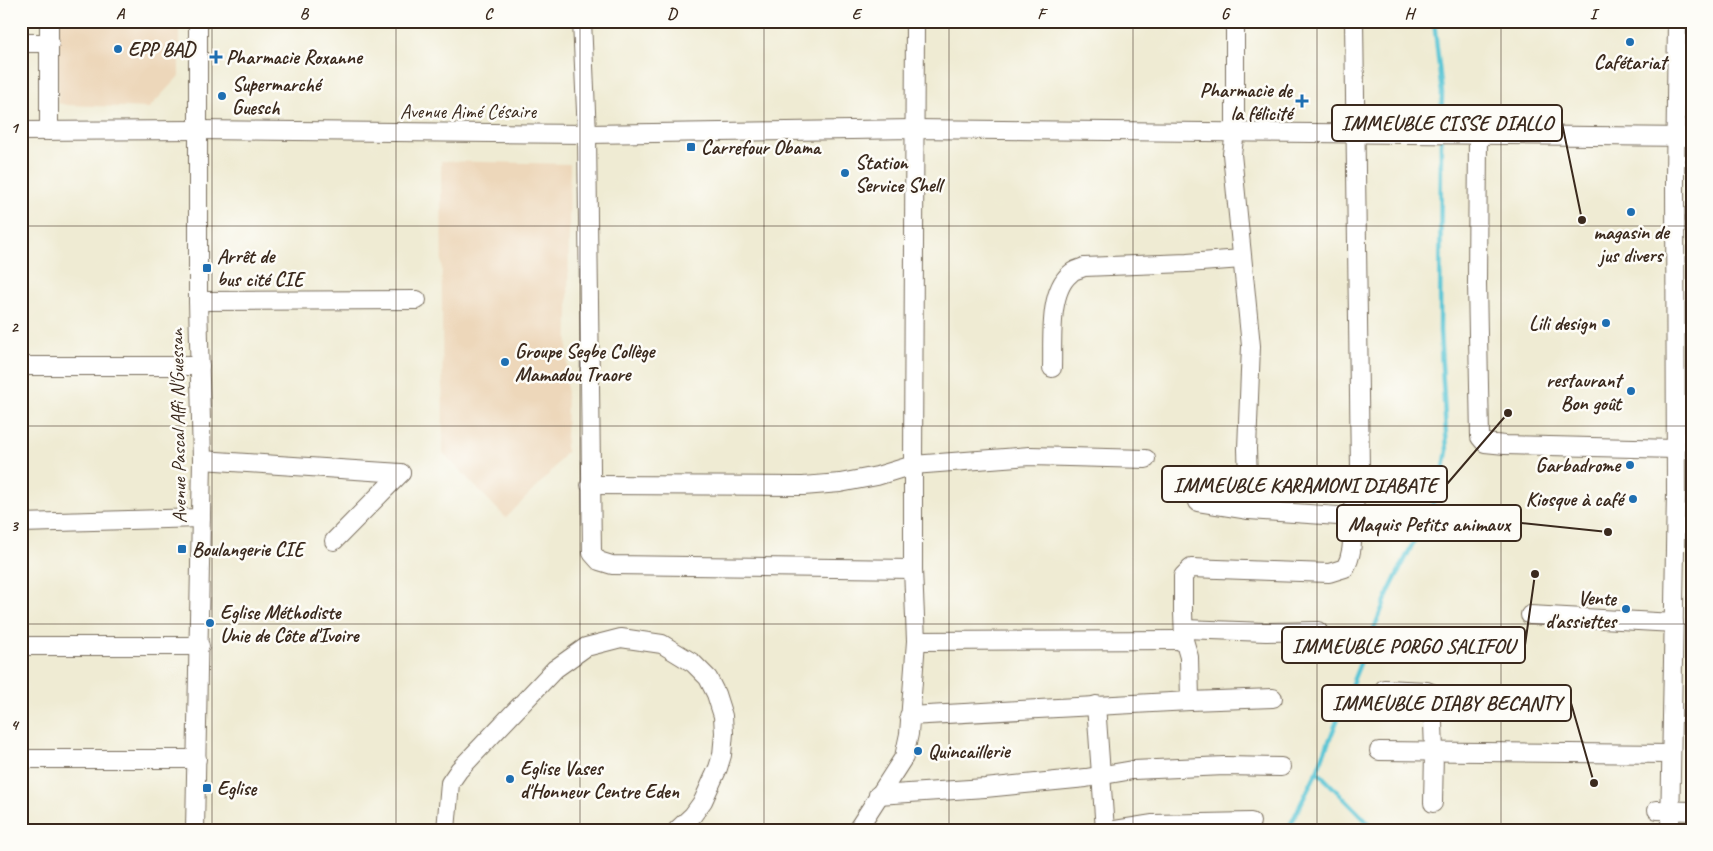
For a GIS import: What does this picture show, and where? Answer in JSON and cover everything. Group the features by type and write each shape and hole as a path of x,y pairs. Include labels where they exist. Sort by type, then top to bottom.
{"street":[{"path":"49,21 49,131"},
{"name":"Avenue Pascal Affi N'Guessan","path":"195,830 200,646 202,460 198,301 198,21"},
{"path":"582,21 587,134 592,553 599,561 612,565 913,569"},
{"path":"857,830 904,757 909,734 916,641 913,569 915,21"},
{"path":"1235,21 1235,132 1232,154 1251,346 1246,449 1249,510"},
{"path":"1190,701 1189,657 1184,635 1183,576 1192,568 1330,573 1345,568 1350,559 1353,517 1360,469 1354,21"},
{"path":"1670,830 1663,810 1671,754 1684,137 1677,21"},
{"path":"21,43 50,43"},
{"name":"Avenue Aimé Césaire","path":"21,131 198,130 587,134 914,129 1455,133 1478,135 1684,137"},
{"path":"1478,135 1477,282 1480,437 1485,443 1505,445 1676,450"},
{"path":"1052,368 1054,306 1060,287 1070,273 1084,267 1242,259"},
{"path":"198,301 417,300"},
{"path":"21,366 200,366"},
{"path":"590,484 803,486 840,483 877,476 913,465 1030,456 1146,459"},
{"path":"202,460 402,473 334,541"},
{"path":"1198,502 1249,510 1353,517"},
{"path":"21,523 201,518"},
{"path":"1530,615 1674,623"},
{"path":"916,641 1318,631"},
{"path":"446,830 450,783 459,770 556,669 586,647 621,638 662,644 681,655 700,669 708,678 718,702 724,733 722,755 718,768 703,801 693,815 677,830"},
{"path":"21,646 200,646"},
{"path":"1384,689 1427,691 1432,693 1433,803"},
{"path":"909,716 1096,705 1273,698"},
{"path":"1096,705 1105,830"},
{"path":"1379,751 1671,754"},
{"path":"29,759 197,759"},
{"path":"878,795 985,788 1100,776 1133,770 1183,767 1282,767"},
{"path":"1663,810 1692,812"},
{"path":"1116,830 1176,823 1251,822"}],"shaded area":[{"name":"EPP BAD","path":"57,21 179,21 179,76 149,108 67,105 58,103"},
{"name":"Groupe Segbe Collège Mamadou Traore","path":"441,161 570,164 566,452 551,472 506,518 443,453"}],"waterway":[{"path":"1434,21 1442,93 1441,132"},
{"path":"1288,830 1317,771 1389,591 1440,489 1447,451 1440,331 1441,140"},
{"path":"1317,771 1375,830"}],"place":[{"name":"Cafétariat","path":"1630,42"},
{"name":"EPP BAD","path":"118,49"},
{"name":"Pharmacie Roxanne","path":"216,57"},
{"name":"Supermarché Guesch","path":"222,96"},
{"name":"Pharmacie de la félicité","path":"1302,101"},
{"name":"Carrefour Obama","path":"691,147"},
{"name":"Station Service Shell","path":"845,173"},
{"name":"magasin de jus divers","path":"1631,212"},
{"name":"IMMEUBLE CISSE DIALLO","path":"1582,220"},
{"name":"Arrêt de bus cité CIE","path":"207,268"},
{"name":"Lili design","path":"1606,323"},
{"name":"Groupe Segbe Collège Mamadou Traore","path":"505,362"},
{"name":"restaurant Bon goût","path":"1631,391"},
{"name":"IMMEUBLE KARAMONI DIABATE","path":"1508,413"},
{"name":"Garbadrome","path":"1630,465"},
{"name":"Kiosque à café","path":"1633,499"},
{"name":"Maquis Petits animaux","path":"1608,532"},
{"name":"Boulangerie CIE","path":"182,549"},
{"name":"IMMEUBLE PORGO SALIFOU","path":"1535,574"},
{"name":"Vente d'assiettes","path":"1626,609"},
{"name":"Eglise Méthodiste Unie de Côte d'Ivoire","path":"210,623"},
{"name":"Quincaillerie","path":"918,751"},
{"name":"Eglise Vases d'Honneur Centre Eden","path":"510,779"},
{"name":"IMMEUBLE DIABY BECANTY","path":"1594,783"},
{"name":"Eglise","path":"207,788"}]}
